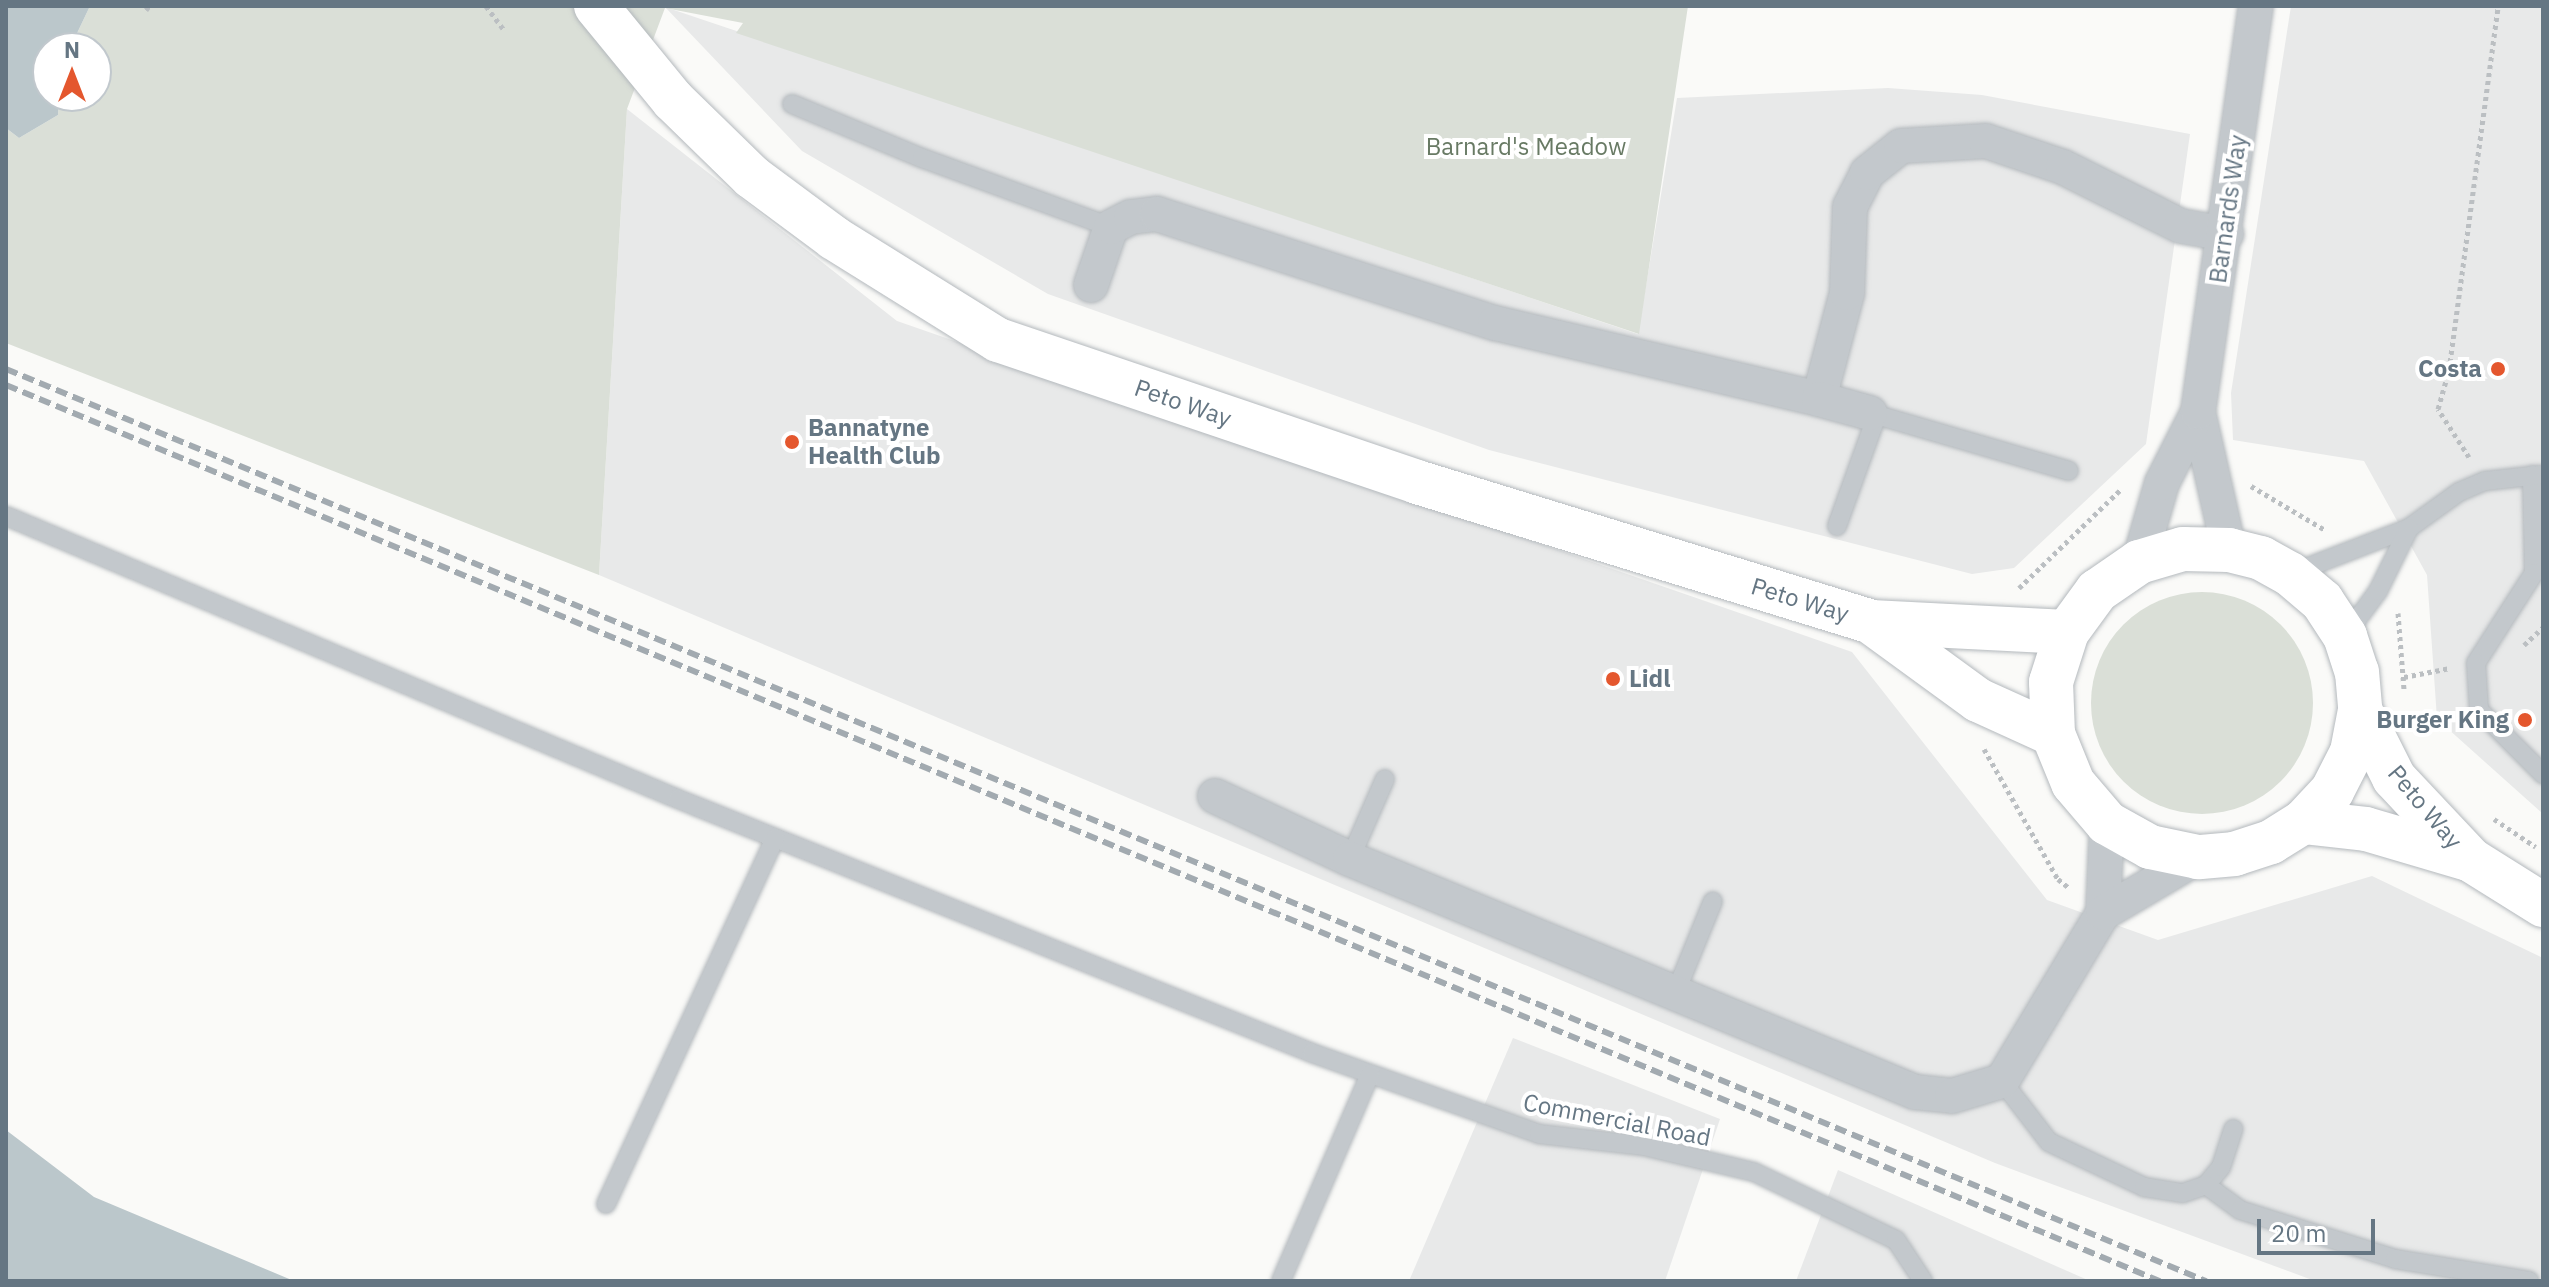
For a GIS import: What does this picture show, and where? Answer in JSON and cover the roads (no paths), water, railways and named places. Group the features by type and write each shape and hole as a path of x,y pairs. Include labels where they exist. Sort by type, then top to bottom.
{"highway":[{"name":"Peto Way","path":"596,6 673,100 752,177 834,238 998,340 1417,482 1871,622 2067,632"},
{"path":"2183,549 2229,550 2290,574 2322,601 2345,636 2357,672 2360,710 2352,752 2332,791 2303,822 2271,842 2235,854 2198,857 2150,847 2107,823 2073,783 2053,734 2051,682 2067,632 2097,591 2139,562 2183,549"},
{"name":"Peto Way","path":"1871,622 1978,700 2053,734"},
{"name":"Peto Way","path":"2360,710 2394,778 2471,860 2543,905"},
{"name":"Peto Way","path":"2303,822 2366,829 2471,860"}],"street":[{"name":"Barnards Way","path":"2139,562 2162,483 2198,412 2226,234 2256,6"},
{"path":"1819,399 1847,293 1850,207 1867,173 1901,146 1986,141 2063,167 2181,226 2226,234"},
{"path":"1091,285 1111,227 1131,217 1157,214 1495,323 1874,414"},
{"name":"Barnards Way","path":"2198,412 2229,550"},
{"path":"1215,796 1350,859 1915,1092 1952,1096 2002,1081 2103,913 2198,857"},
{"path":"2103,913 2107,823"}],"lane":[{"path":"792,104 922,158 1111,227"},
{"path":"1837,526 1874,414 2069,471"},
{"path":"2290,574 2409,528 2459,492 2485,481 2537,475 2534,573 2476,663 2479,710 2543,774"},
{"name":"Commercial Road","path":"6,516 775,838 1370,1074 1539,1134 1644,1146 1754,1172 1896,1240 1923,1281"},
{"path":"2345,636 2378,591 2409,528"},
{"path":"1350,859 1385,779"},
{"path":"606,1204 775,838"},
{"path":"1675,994 1713,901"},
{"path":"1281,1281 1370,1074"},
{"path":"2002,1081 2049,1142 2144,1187 2183,1193 2206,1185 2221,1167 2233,1129"},
{"path":"2206,1185 2240,1210 2395,1259 2529,1281"}],"railway":[{"path":"6,369 2206,1281"},
{"path":"6,385 2160,1281"}],"place":[{"name":"Costa","path":"2498,369"},
{"name":"Bannatyne Health Club","path":"792,442"},
{"name":"Lidl","path":"1613,679"},
{"name":"Burger King","path":"2525,720"}],"park label":[{"name":"Barnard's Meadow","path":"1526,147"}]}
